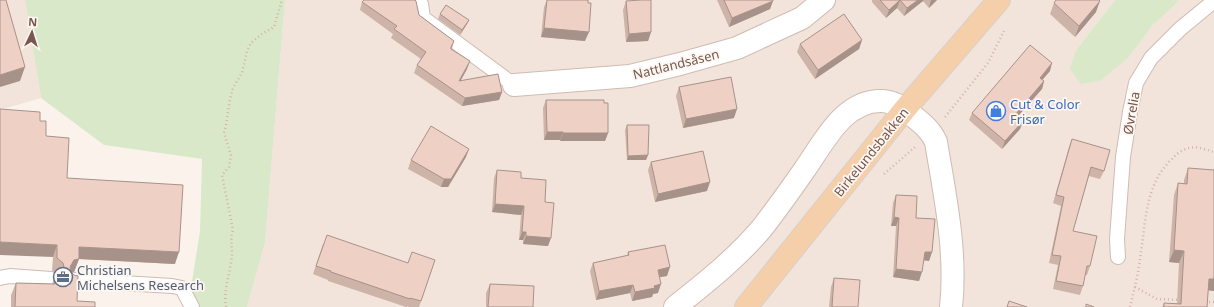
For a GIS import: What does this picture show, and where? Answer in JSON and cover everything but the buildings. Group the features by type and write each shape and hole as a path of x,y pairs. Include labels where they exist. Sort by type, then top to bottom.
{"main road":[{"name":"Birkelundsbakken","path":"746,307 905,109 999,0"}],"street":[{"name":"Nattlandsåsen","path":"514,85 630,76 680,64 737,48 802,18 824,0"},
{"path":"675,307 725,266 762,228 792,188 832,129 846,115 861,105 875,101 890,102 905,109 932,132 936,142 949,219 953,292 951,307"}],"lane":[{"path":"415,0 421,4 423,18 514,85"},
{"name":"Øvrelia","path":"1118,258 1117,239 1123,157 1136,83 1151,58 1180,29 1214,1"},
{"path":"0,278 10,276 51,279"},
{"path":"74,280 172,286 182,288 192,307"}],"path":[{"path":"226,307 225,289 232,254 231,237 233,230 222,175 229,167 231,155 224,133 230,99 233,88 242,73 247,51 251,43 274,27 282,0"},
{"path":"879,178 932,132 988,63 1008,25"},
{"path":"1130,307 1140,259 1146,209 1154,182 1164,166 1176,154 1190,148 1201,148 1214,152"},
{"path":"1135,287 1157,299 1186,300"},
{"path":"1200,301 1214,302"}],"shaded area":[{"path":"0,0 25,0 41,98 0,110"},
{"path":"285,0 1115,0 1076,50 1129,57 1152,26 1175,5 1178,0 1214,0 1214,307 247,307 265,243"}],"green space":[{"path":"25,0 285,0 265,243 247,307 188,307 200,231 202,159 104,145 41,98"},
{"path":"1115,0 1178,0 1175,5 1152,26 1129,57 1101,80 1081,84 1070,69 1076,50"}],"place":[{"name":"Cut & Color Frisør","path":"996,111"},
{"name":"Christian Michelsens Research","path":"63,277"}]}
